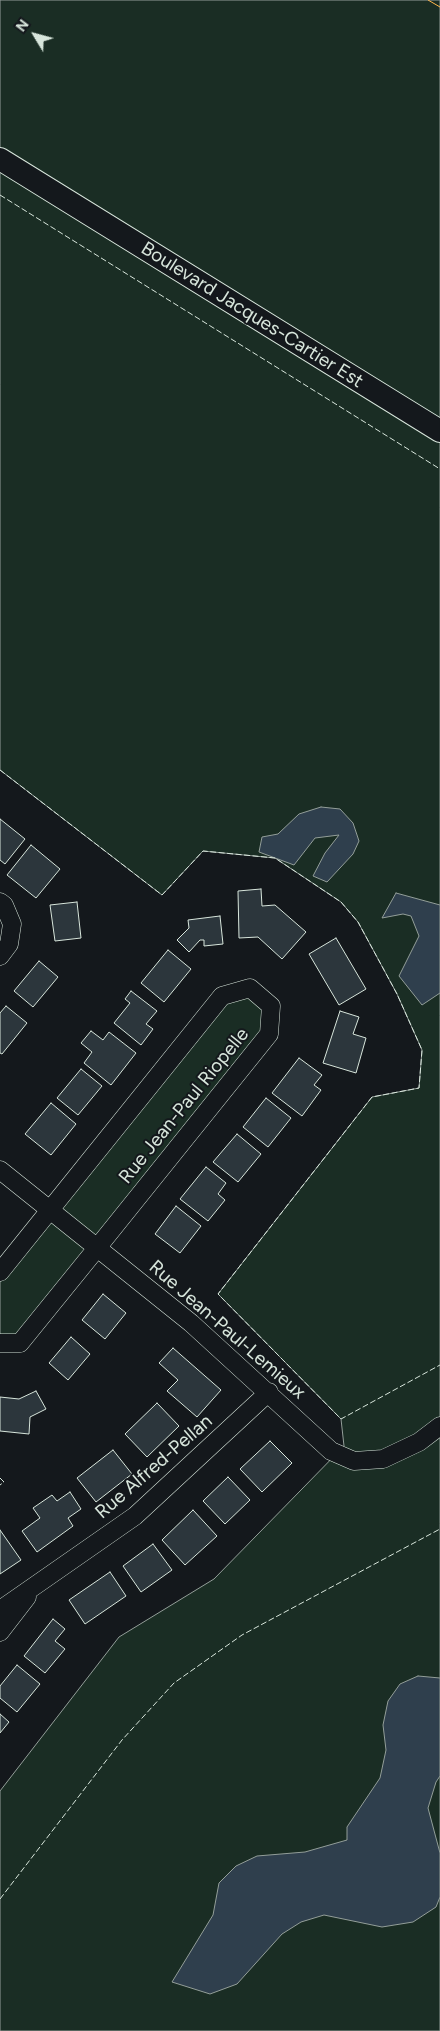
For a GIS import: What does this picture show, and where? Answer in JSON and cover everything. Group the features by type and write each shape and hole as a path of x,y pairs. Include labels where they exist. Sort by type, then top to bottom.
{"main road":[{"name":"Boulevard Jacques-Cartier Est","path":"0,149 65,197"},
{"name":"Boulevard Jacques-Cartier Est","path":"0,159 65,197 190,277 440,431"}],"street":[{"path":"0,902 4,906 12,924 9,944 0,956"},
{"name":"Rue Jean-Paul Riopelle","path":"0,1272 222,996 250,988 271,1006 269,1034 97,1248 20,1343 0,1343"},
{"name":"Rue Jean-Paul-Lemieux","path":"0,1170 191,1323 269,1392 331,1451 354,1461 383,1459 419,1442 440,1426"},
{"name":"Rue Alfred-Pellan","path":"0,1610 135,1516 269,1392"},
{"name":"Rue Alfred-Pellan","path":"0,1632 37,1585"}],"green space":[{"path":"0,0 440,0 440,2031 0,2031 0,1791 119,1637 214,1579 344,1446 341,1419 218,1294 372,1097 419,1088 422,1050 397,994 358,922 341,902 275,858 203,851 162,895 0,770"},
{"path":"250,988 271,1006 269,1034 20,1343 0,1343 0,1272 222,996"}],"water":[{"path":"321,807 340,809 353,823 359,841 353,854 327,882 313,876 325,853 339,835 315,838 294,865 259,852 262,837 278,834 299,814"},
{"path":"396,893 440,905 440,993 422,1005 399,976 419,936 411,916 403,914 382,918"},
{"path":"418,1676 440,1678 440,1776 436,1782 428,1808 440,1853 440,1897 436,1907 413,1922 382,1927 324,1915 301,1922 282,1934 237,1984 210,1994 172,1982 213,1915 219,1883 236,1866 257,1856 305,1852 347,1840 347,1827 380,1778 386,1750 383,1725 388,1701 400,1684"}],"building":[{"path":"0,819 25,839 5,864 0,860"},
{"path":"31,845 60,869 36,898 7,875"},
{"path":"261,889 262,906 275,905 306,932 282,959 258,937 239,938 238,891"},
{"path":"77,902 81,938 55,941 50,905"},
{"path":"220,916 223,944 204,946 204,940 200,940 189,952 177,940 189,928 188,920"},
{"path":"336,938 366,989 339,1005 309,954"},
{"path":"168,950 191,969 164,1002 141,983"},
{"path":"39,961 58,977 33,1007 14,991"},
{"path":"131,991 157,1011 146,1024 153,1029 141,1045 114,1023 130,1003 125,999"},
{"path":"6,1006 27,1023 2,1054 0,1053 0,1013"},
{"path":"340,1011 359,1017 353,1034 366,1038 356,1073 323,1063"},
{"path":"91,1031 103,1040 109,1032 136,1053 111,1085 84,1063 92,1052 81,1043"},
{"path":"299,1058 322,1075 314,1085 321,1090 302,1116 272,1093"},
{"path":"81,1069 102,1086 78,1115 57,1098"},
{"path":"266,1098 291,1118 268,1147 243,1127"},
{"path":"51,1103 76,1124 51,1155 25,1134"},
{"path":"237,1134 261,1154 238,1182 213,1162"},
{"path":"206,1167 226,1183 218,1194 225,1200 208,1221 180,1199"},
{"path":"176,1206 201,1226 180,1253 155,1234"},
{"path":"103,1294 126,1313 105,1339 82,1320"},
{"path":"71,1337 90,1354 68,1380 49,1363"},
{"path":"173,1348 221,1390 197,1417 167,1391 178,1380 159,1363"},
{"path":"36,1391 46,1409 30,1417 29,1434 0,1431 0,1397 19,1399"},
{"path":"157,1403 179,1426 147,1457 125,1434"},
{"path":"270,1441 292,1463 262,1492 240,1469"},
{"path":"113,1450 132,1474 96,1502 77,1478"},
{"path":"228,1477 250,1500 225,1524 203,1501"},
{"path":"70,1492 81,1509 68,1518 73,1526 37,1552 22,1531 40,1518 33,1508 52,1495 57,1501"},
{"path":"193,1510 217,1536 185,1565 162,1540"},
{"path":"0,1530 21,1560 0,1574"},
{"path":"153,1544 172,1570 141,1592 123,1566"},
{"path":"110,1572 126,1596 85,1624 69,1600"},
{"path":"53,1619 65,1629 55,1641 65,1649 45,1673 24,1656"},
{"path":"17,1665 40,1684 17,1712 0,1698 0,1686"},
{"path":"0,1714 9,1722 0,1733"}],"fence":[{"path":"0,195 440,469"},
{"path":"0,770 162,895 203,851 275,858 341,902 358,922 397,994 422,1050 419,1088 372,1097 218,1294 341,1419 440,1365"},
{"path":"0,1478 4,1482 0,1485"},
{"path":"0,1899 122,1740 174,1683 242,1635 440,1529"}],"power":[{"path":"428,0 440,7"}]}
